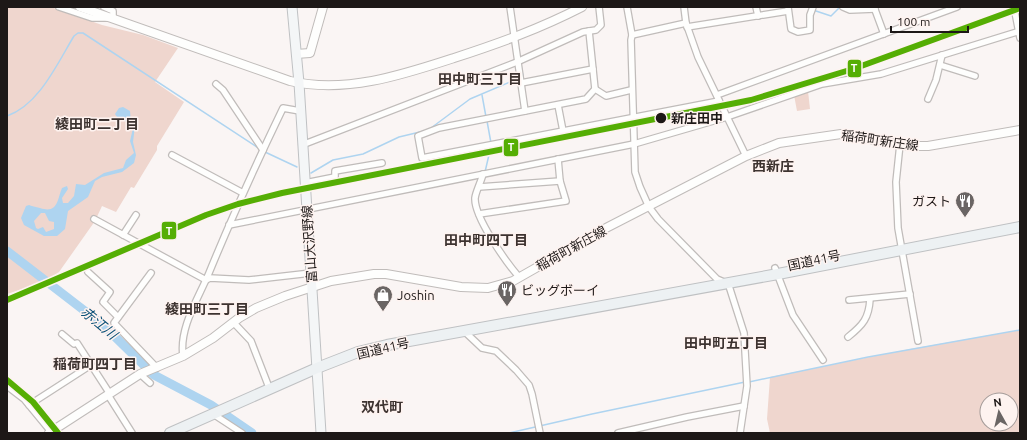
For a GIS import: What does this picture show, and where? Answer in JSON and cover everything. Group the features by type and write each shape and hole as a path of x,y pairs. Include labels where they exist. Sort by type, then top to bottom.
{"highway":[{"name":"国道41号","path":"170,433 317,368 358,352 776,271 1020,220"},
{"name":"国道41号","path":"901,246 1020,227"}],"main road":[{"path":"80,7 111,19 299,83 309,85 364,82 383,79 514,39 582,7"},
{"name":"富山大沢野線","path":"292,7 299,83 321,433"},
{"path":"296,54 310,53 323,7"},
{"name":"稲荷町新庄線","path":"50,432 140,374 184,356 214,338 256,308 285,296 331,281 374,274 404,276 460,287 488,288 519,277 606,228 746,156 779,143 827,135 850,134 900,144 928,146 1020,130"}],"street":[{"path":"59,7 92,18 111,19 113,11 108,7"},
{"path":"510,7 525,111"},
{"path":"302,145 517,62 582,32 596,30 601,25 599,7"},
{"path":"627,7 632,35 631,90 636,172 649,207 658,219 722,281 744,333 748,386 740,433"},
{"path":"684,7 686,25 698,57 746,156"},
{"path":"756,7 758,16"},
{"path":"632,35 686,25 758,16 788,9 791,29 798,32 810,30 810,14 813,7"},
{"path":"843,7 850,10 874,8 884,34"},
{"path":"589,32 595,89 586,99 439,128 418,136 422,158 633,118 718,98 957,7"},
{"path":"229,225 634,144 727,117 822,84 881,74 1020,34 1014,7"},
{"path":"928,99 942,56"},
{"path":"940,66 975,76"},
{"path":"521,83 593,69"},
{"path":"216,84 223,90 263,150"},
{"path":"595,89 606,96 631,90"},
{"path":"558,105 563,131"},
{"path":"184,356 182,346 188,321 263,150 283,108 300,111"},
{"path":"900,144 896,182 898,228 918,341"},
{"path":"172,155 243,193"},
{"path":"479,214 566,201 560,181 558,159"},
{"path":"305,183 336,177 335,172 382,163"},
{"path":"483,174 475,198 476,208 498,249 519,277"},
{"path":"479,188 560,181"},
{"path":"123,235 136,215"},
{"path":"94,219 206,280 210,278 249,280 311,273"},
{"path":"776,271 793,315 823,360"},
{"path":"88,272 110,292 103,302 118,317"},
{"path":"150,273 114,323 157,368"},
{"path":"849,300 910,294"},
{"path":"848,338 860,328 869,312 870,299"},
{"path":"234,323 251,341 270,390"},
{"path":"464,331 482,348 496,351 529,385 540,433"},
{"path":"62,334 74,344 77,343 132,433"},
{"path":"29,405 91,365"},
{"path":"140,374 150,383"},
{"path":"7,386 14,390 29,405 50,432"},
{"path":"618,433 688,416 744,406"},
{"path":"214,414 242,433"}],"shaded area":[{"path":"7,7 51,7 102,25 143,35 178,48 155,82 184,102 157,146 157,150 134,188 131,187 116,212 102,206 95,221 59,272 41,283 7,294"},
{"path":"808,91 810,109 797,111 794,95"},
{"path":"1020,330 1020,433 770,433 767,419 770,377 910,349"}],"water":[{"path":"123,107 130,111 131,122 135,126 133,142 136,155 134,163 122,172 102,177 95,181 88,197 68,211 65,229 57,236 44,236 24,225 21,218 26,206 29,205 50,209 56,205 62,188 67,186 68,189 62,198 63,203 68,203 74,196 76,184 85,185 104,173 123,168 126,160 134,153 130,141 133,128 129,122 119,120 115,114 119,108","holes":["41,213 45,213 49,221 54,222 54,229 46,232 43,227 38,229 36,228 34,221"]}],"waterway":[{"path":"813,10 831,16 840,7"},
{"path":"7,116 18,111 29,103 54,71 74,36 78,33 83,33 260,149"},
{"path":"521,66 523,76"},
{"path":"431,128 470,99 517,79"},
{"path":"482,95 486,117"},
{"path":"487,121 491,143"},
{"path":"311,173 333,160 363,154 399,137 424,131"},
{"path":"485,172 491,146"},
{"path":"265,152 297,167"},
{"name":"赤江川","path":"7,251 103,325 154,375 211,405 252,433"},
{"path":"749,382 868,357 1020,330"},
{"path":"509,433 745,382"}],"transit line":[{"name":"T","path":"7,300 206,215 238,204 282,193 751,100 853,69 1020,8"},
{"name":"T","path":"7,380 33,402 58,433"}],"place":[{"name":"新庄田中","path":"661,118"},
{"name":"ガスト","path":"965,218"},
{"name":"ビッグボーイ","path":"507,307"},
{"name":"Joshin","path":"383,312"}],"district":[{"name":"田中町三丁目","path":"480,79"},
{"name":"綾田町二丁目","path":"97,124"},
{"name":"西新庄","path":"773,166"},
{"name":"田中町四丁目","path":"486,240"},
{"name":"綾田町三丁目","path":"207,309"},
{"name":"田中町五丁目","path":"726,343"},
{"name":"稲荷町四丁目","path":"95,364"},
{"name":"双代町","path":"382,407"}]}
